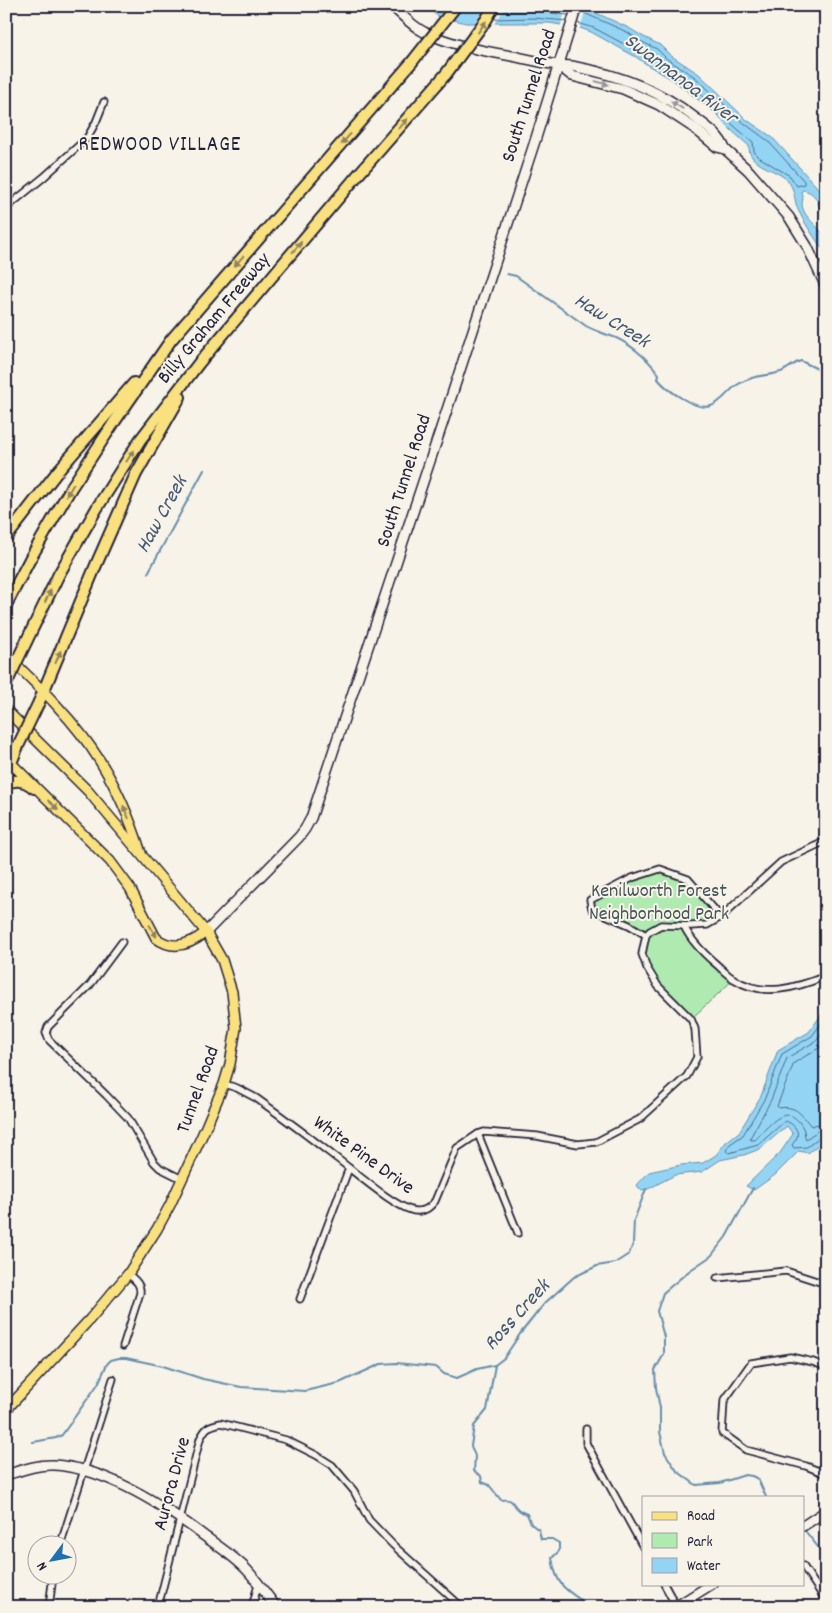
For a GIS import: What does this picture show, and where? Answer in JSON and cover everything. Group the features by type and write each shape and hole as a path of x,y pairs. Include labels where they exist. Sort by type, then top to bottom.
{"highway":[{"name":"Billy Graham Freeway","path":"6,605 71,488 114,421 171,340 412,62 456,6"},
{"name":"Billy Graham Freeway","path":"6,684 59,574 97,508 140,440 199,363 446,74 486,20 494,6"},
{"path":"6,538 58,471 171,340"},
{"path":"6,775 9,760 18,746 44,691 136,474 199,363"},
{"path":"6,784 21,781 34,788"}],"main road":[{"path":"392,6 424,32 477,49 558,65 572,76 623,89 659,105 690,124 717,147 725,149 749,170 789,217 807,246 826,287"},
{"name":"South Tunnel Road","path":"206,932 299,837 311,818 442,425 577,6"},
{"path":"6,655 44,691 83,737 100,762 116,790 143,858"},
{"name":"Tunnel Road","path":"6,710 88,791 206,932 222,960 234,1002 236,1028 230,1064 224,1084 206,1128 157,1229 128,1274 90,1319 6,1410"},
{"path":"9,760 34,788 100,850 115,867 134,896 156,938 162,942 177,946 189,943 206,932"},
{"path":"6,1475 36,1466 68,1466 110,1479 135,1491 181,1518 233,1557 249,1572 276,1607"},
{"path":"804,1525 826,1511"},
{"path":"676,1607 686,1604 709,1586"}],"street":[{"path":"6,208 87,138 104,102"},
{"path":"518,1233 478,1134 484,1132 537,1136 578,1144 596,1142 640,1119 687,1076 697,1057 695,1029 691,1019 658,986 647,968 642,954 646,935 661,925 707,925 721,917 781,862 826,841"},
{"path":"646,935 629,925 592,909 590,900 632,878 660,868 688,879 721,917"},
{"path":"684,926 701,951 734,979 760,989 784,989 809,983 826,976"},
{"path":"122,942 90,985 48,1027 46,1033 49,1040 128,1118 154,1162 160,1168 182,1179"},
{"name":"White Pine Drive","path":"224,1084 237,1088 256,1098 403,1207 415,1211 422,1211 430,1207 435,1201 457,1148 478,1134"},
{"path":"300,1299 349,1168"},
{"path":"717,1278 786,1271 826,1284"},
{"path":"123,1346 141,1288 128,1274"},
{"path":"826,1367 790,1357 751,1363 724,1401 722,1433 746,1450 806,1466 826,1474"},
{"path":"63,1536 113,1379"},
{"name":"Aurora Drive","path":"158,1607 200,1439 205,1429 221,1423 286,1440 332,1465 354,1491 369,1520 393,1545 462,1607"},
{"path":"586,1429 586,1443 642,1545"},
{"path":"804,1568 826,1601"},
{"path":"252,1607 258,1585"},
{"path":"49,1607 52,1586"},
{"path":"665,1586 676,1607"}],"green space":[{"name":"Kenilworth Forest Neighborhood Park","path":"660,869 688,879 721,917 707,925 684,926 701,951 734,979 691,1019 658,986 642,954 646,935 592,909 590,900"}],"water":[{"name":"Swannanoa River","path":"422,6 576,6 629,28 660,45 670,55 699,74 747,120 772,137 826,197 826,224 816,198 809,192 803,190 801,192 802,204 807,216 824,235 826,253 801,215 792,187 787,180 757,162 750,153 749,146 718,115 673,80 636,57 591,32 580,28 549,23 466,23 438,16"},
{"path":"826,1008 826,1139 808,1153 799,1151 775,1175 754,1190 746,1186 780,1153 793,1134 787,1126 760,1149 744,1155 720,1160 702,1172 675,1175 648,1189 642,1190 639,1188 637,1185 649,1172 681,1165 703,1163 716,1155 726,1142 739,1132 761,1096 778,1050 809,1032"}],"pier":[{"path":"486,6 506,6 493,26 473,26"},
{"path":"567,6 587,6 579,31 560,28"}],"waterway":[{"name":"Haw Creek","path":"507,274 516,276 586,326 623,341 643,356 659,374 658,379 668,389 690,403 705,407 711,406 743,381 781,372 801,361 826,373"},
{"name":"Haw Creek","path":"148,573 204,470"},
{"path":"753,1188 726,1237 711,1256 689,1271 663,1293 657,1311 664,1337 664,1354 655,1370 660,1408 660,1432 665,1453 677,1471 696,1485 720,1483 745,1475 752,1476 758,1479 766,1496"},
{"name":"Ross Creek","path":"33,1442 56,1438 62,1435 98,1384 107,1364 111,1360 119,1358 163,1366 203,1379 241,1387 305,1391 339,1383 381,1364 396,1363 436,1367 444,1374 457,1378 477,1369 495,1365 504,1358 520,1334 545,1303 574,1277 597,1266 615,1263 629,1254 633,1244 634,1220 646,1189"},
{"path":"495,1365 487,1410 474,1426 471,1446 475,1456 474,1471 481,1476 482,1482 489,1485 501,1500 511,1501 520,1511 527,1514 531,1524 539,1530 541,1539 552,1539 559,1543 559,1551 552,1558 560,1583 569,1592 591,1607"},
{"path":"806,1532 826,1557"}],"district":[{"name":"REDWOOD VILLAGE","path":"160,146"}]}
